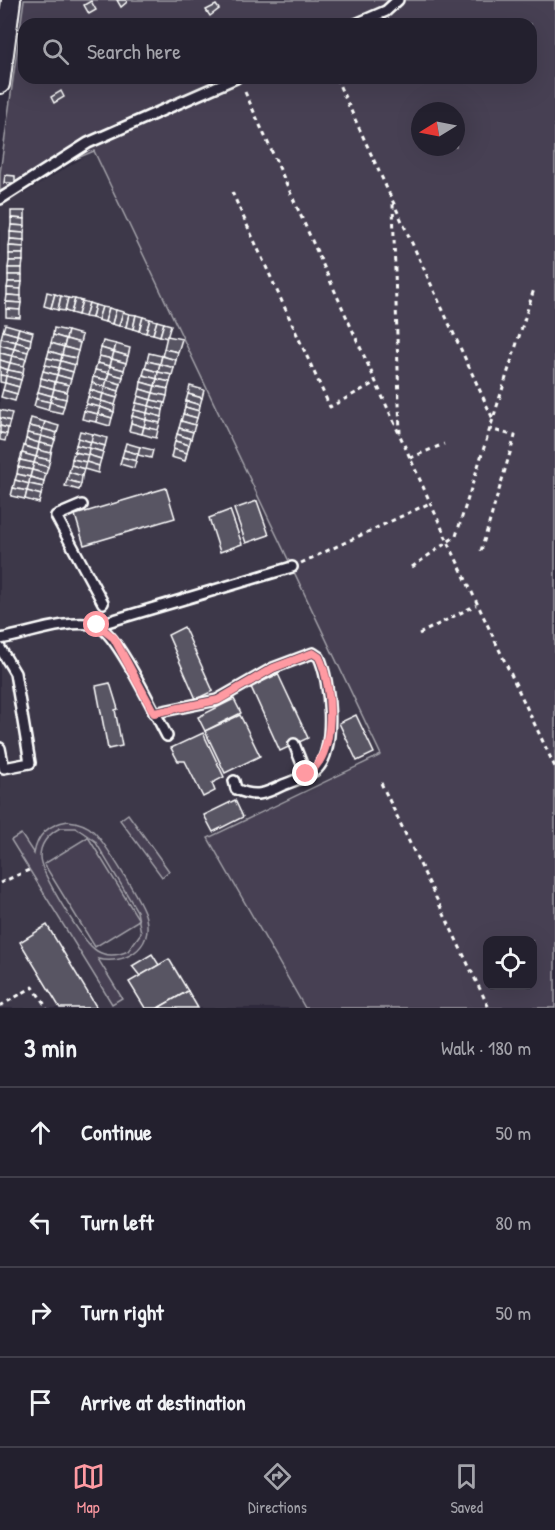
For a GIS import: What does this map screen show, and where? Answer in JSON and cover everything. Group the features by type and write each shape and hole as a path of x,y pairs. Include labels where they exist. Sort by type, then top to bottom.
{"street":[{"path":"0,84 11,0"}],"lane":[{"path":"370,18 386,11 398,0"},
{"path":"0,199 88,142 222,84"},
{"path":"82,505 56,516 103,603"},
{"path":"0,639 68,626 97,625 292,567"},
{"path":"97,625 114,638 167,736"},
{"path":"0,648 15,673 30,763 4,768 0,748"},
{"path":"154,713 218,700 273,668 313,653 319,657 325,668 330,690 326,750 317,769 260,796 249,795 236,789 234,781"},
{"path":"294,744 306,774"}],"path":[{"path":"339,84 493,419"},
{"path":"245,92 430,503 555,767"},
{"path":"232,192 330,407 376,382"},
{"path":"393,203 400,436"},
{"path":"412,567 456,536 534,289"},
{"path":"481,550 515,436 489,429"},
{"path":"410,458 444,444"},
{"path":"292,567 430,503"},
{"path":"419,634 477,605"},
{"path":"381,783 489,1008"},
{"path":"0,883 29,870"},
{"path":"0,1006 33,987 47,1008"}],"shaded area":[{"path":"24,0 555,0 555,1008 305,1008 208,838 381,755 94,151 0,191 0,173 18,43 18,84 537,84 537,18 22,18"},
{"path":"94,151 381,755 208,838 306,1008 0,1008 0,204 23,194"},
{"path":"128,814 169,871 162,877 120,820"},
{"path":"61,822 78,823 93,831 106,847 138,899 146,918 145,938 134,952 117,959 98,959 122,998 112,1004 11,840 21,834 34,854 41,836","holes":["60,828 76,828 95,841 137,911 141,933 124,953 105,954 97,951 91,945 63,907 42,865 40,852 49,836"]},
{"path":"88,837 139,920 95,947 44,864"}],"building":[{"path":"117,0 126,0 127,2 121,7"},
{"path":"91,1 96,10 89,14 84,5"},
{"path":"216,5 219,9 210,16 206,10"},
{"path":"61,91 64,97 54,103 51,97"},
{"path":"5,175 15,176 15,183 4,183"},
{"path":"11,211 25,211 25,219 11,218"},
{"path":"11,218 25,219 25,226 11,225"},
{"path":"11,225 25,226 24,233 10,232"},
{"path":"10,232 24,233 24,240 10,239"},
{"path":"10,239 24,240 24,247 9,246"},
{"path":"9,246 24,247 23,254 9,254"},
{"path":"9,254 23,254 23,261 9,261"},
{"path":"9,261 23,261 22,268 8,268"},
{"path":"8,268 22,268 22,275 8,275"},
{"path":"8,275 22,275 22,282 8,282"},
{"path":"8,282 22,282 21,289 7,288"},
{"path":"7,288 21,289 21,296 7,295"},
{"path":"47,292 55,294 51,308 44,306"},
{"path":"55,294 61,296 58,310 51,308"},
{"path":"7,295 21,296 21,303 6,302"},
{"path":"61,296 68,298 65,311 58,310"},
{"path":"68,298 75,299 71,313 65,311"},
{"path":"75,299 82,301 78,315 71,313"},
{"path":"82,301 89,303 85,317 78,315"},
{"path":"6,302 21,303 20,310 6,309"},
{"path":"89,303 95,305 92,318 85,317"},
{"path":"95,305 102,307 98,320 92,318"},
{"path":"102,307 109,308 105,322 98,320"},
{"path":"109,308 116,310 112,324 105,322"},
{"path":"6,309 20,310 20,318 6,317"},
{"path":"116,310 123,312 119,326 112,324"},
{"path":"123,312 129,314 126,327 119,326"},
{"path":"129,314 136,315 133,329 126,327"},
{"path":"136,315 143,317 139,331 133,329"},
{"path":"143,317 150,319 146,333 139,331"},
{"path":"150,319 157,321 153,334 146,333"},
{"path":"157,321 164,323 160,336 153,334"},
{"path":"164,323 171,325 167,338 160,336"},
{"path":"5,324 19,328 17,335 3,331"},
{"path":"19,328 33,332 31,339 17,335"},
{"path":"54,328 68,331 66,339 53,335"},
{"path":"3,331 17,335 16,342 1,338"},
{"path":"68,331 82,335 80,343 66,339"},
{"path":"17,335 31,339 30,346 16,342"},
{"path":"53,335 66,339 64,347 51,343"},
{"path":"167,336 182,339 178,352 164,349"},
{"path":"1,338 16,342 14,349 0,345"},
{"path":"66,339 80,343 78,351 64,347"},
{"path":"103,341 116,344 114,352 101,348"},
{"path":"16,342 30,346 28,352 14,349"},
{"path":"51,343 64,347 62,355 49,351"},
{"path":"116,344 130,348 128,356 114,352"},
{"path":"0,345 14,349 12,356 0,353"},
{"path":"64,347 78,351 76,358 62,355"},
{"path":"101,348 114,352 112,359 99,356"},
{"path":"14,349 28,352 26,359 12,356"},
{"path":"164,349 178,352 176,360 162,356"},
{"path":"49,351 62,355 61,361 47,358"},
{"path":"114,352 128,356 126,363 112,359"},
{"path":"0,353 12,356 10,363 0,360"},
{"path":"149,353 162,356 160,364 147,361"},
{"path":"62,355 76,358 75,365 61,361"},
{"path":"12,356 26,359 24,366 10,363"},
{"path":"99,356 112,359 110,366 97,363"},
{"path":"162,356 176,360 174,368 160,364"},
{"path":"47,358 61,361 59,368 45,365"},
{"path":"112,359 126,363 124,370 110,366"},
{"path":"0,360 10,363 8,370 0,367"},
{"path":"61,361 75,365 73,372 59,368"},
{"path":"147,361 160,364 158,372 145,368"},
{"path":"10,363 24,366 23,373 8,370"},
{"path":"97,363 110,366 109,373 95,370"},
{"path":"160,364 174,368 172,375 158,372"},
{"path":"45,365 59,368 57,375 43,371"},
{"path":"110,366 124,370 123,377 109,373"},
{"path":"0,367 8,370 6,376 0,375"},
{"path":"59,368 73,372 71,379 57,375"},
{"path":"145,368 158,372 157,379 143,375"},
{"path":"8,370 23,373 21,380 6,376"},
{"path":"95,370 109,373 107,380 93,377"},
{"path":"43,371 57,375 55,382 41,378"},
{"path":"158,372 172,375 170,382 157,379"},
{"path":"109,373 123,377 121,384 107,380"},
{"path":"0,375 6,376 5,383 0,382"},
{"path":"57,375 71,379 69,385 55,382"},
{"path":"143,375 157,379 155,386 141,382"},
{"path":"6,376 21,380 19,387 5,383"},
{"path":"93,377 107,380 105,387 92,383"},
{"path":"41,378 55,382 54,389 40,385"},
{"path":"157,379 170,382 168,389 155,386"},
{"path":"107,380 121,384 119,391 105,387"},
{"path":"55,382 69,385 67,392 54,389"},
{"path":"141,382 155,386 153,393 140,389"},
{"path":"5,383 19,387 17,394 3,390"},
{"path":"92,383 105,387 103,394 90,390"},
{"path":"40,385 54,389 52,396 38,392"},
{"path":"155,386 168,389 167,396 153,393"},
{"path":"190,386 204,390 202,398 188,394"},
{"path":"105,387 119,391 117,398 103,394"},
{"path":"54,389 67,392 66,399 52,396"},
{"path":"140,389 153,393 151,400 138,396"},
{"path":"3,390 17,394 15,401 1,397"},
{"path":"90,390 103,394 101,401 88,397"},
{"path":"38,392 52,396 50,402 36,399"},
{"path":"153,393 167,396 165,403 151,400"},
{"path":"103,394 117,398 115,405 101,401"},
{"path":"188,394 202,398 200,405 186,401"},
{"path":"52,396 66,399 64,406 50,402"},
{"path":"138,396 151,400 149,406 136,403"},
{"path":"88,397 101,401 100,407 86,404"},
{"path":"36,399 50,402 48,410 34,406"},
{"path":"151,400 165,403 163,410 149,406"},
{"path":"101,401 115,405 114,412 100,407"},
{"path":"186,401 200,405 199,411 185,407"},
{"path":"50,402 64,406 62,413 48,410"},
{"path":"136,403 149,406 147,413 134,410"},
{"path":"86,404 100,407 98,414 84,411"},
{"path":"149,406 163,410 162,417 147,413"},
{"path":"100,407 114,412 112,418 98,414"},
{"path":"185,407 199,411 197,418 183,414"},
{"path":"0,410 12,413 10,421 0,418"},
{"path":"134,410 147,413 146,420 132,416"},
{"path":"84,411 98,414 96,422 82,419"},
{"path":"147,413 162,417 160,423 146,420"},
{"path":"98,414 112,418 110,426 96,422"},
{"path":"183,414 197,418 195,425 181,421"},
{"path":"132,416 146,420 144,427 131,423"},
{"path":"0,418 10,421 8,428 0,426"},
{"path":"31,418 45,422 43,429 29,426"},
{"path":"146,420 160,423 158,430 144,427"},
{"path":"181,421 195,425 193,432 179,428"},
{"path":"45,422 59,426 57,433 43,429"},
{"path":"131,423 144,427 142,434 129,431"},
{"path":"0,426 8,428 7,434 0,433"},
{"path":"29,426 43,429 41,436 27,433"},
{"path":"144,427 158,430 156,438 142,434"},
{"path":"179,428 193,432 191,439 177,434"},
{"path":"43,429 57,433 55,440 41,436"},
{"path":"80,431 93,434 91,442 78,438"},
{"path":"0,433 7,434 5,441 0,440"},
{"path":"27,433 41,436 39,443 26,439"},
{"path":"93,434 107,438 105,446 91,442"},
{"path":"177,434 191,439 189,445 175,441"},
{"path":"41,436 55,440 53,446 39,443"},
{"path":"78,438 91,442 89,448 76,445"},
{"path":"26,439 39,443 38,450 24,446"},
{"path":"175,441 189,445 187,453 173,449"},
{"path":"91,442 105,446 103,452 89,448"},
{"path":"39,443 53,446 51,453 38,450"},
{"path":"126,443 140,447 138,454 124,450"},
{"path":"76,445 89,448 88,455 74,452"},
{"path":"24,446 38,450 36,457 22,453"},
{"path":"140,447 153,450 151,458 138,455"},
{"path":"89,448 103,452 101,459 88,455"},
{"path":"173,449 187,453 185,461 171,457"},
{"path":"38,450 51,453 50,460 36,457"},
{"path":"124,450 138,454 136,461 122,457"},
{"path":"74,452 88,455 86,462 72,459"},
{"path":"22,453 36,457 34,463 20,460"},
{"path":"88,455 101,459 99,466 86,462"},
{"path":"36,457 50,460 48,467 34,463"},
{"path":"122,457 136,461 134,468 120,464"},
{"path":"72,459 86,462 84,469 71,465"},
{"path":"20,460 34,463 32,470 18,467"},
{"path":"86,462 99,466 98,473 84,469"},
{"path":"34,463 48,467 46,474 32,470"},
{"path":"71,465 84,469 82,476 69,472"},
{"path":"18,467 32,470 30,477 17,474"},
{"path":"32,470 46,474 44,481 30,477"},
{"path":"69,472 82,476 81,484 67,480"},
{"path":"17,474 30,477 29,484 15,480"},
{"path":"30,477 44,481 43,487 29,484"},
{"path":"15,480 29,484 27,491 13,488"},
{"path":"67,480 81,484 79,490 65,486"},
{"path":"29,484 43,487 41,495 27,491"},
{"path":"13,488 27,491 25,499 11,496"},
{"path":"166,488 175,518 84,545 75,515"},
{"path":"27,491 41,495 39,503 25,499"},
{"path":"257,501 269,535 246,543 234,509"},
{"path":"230,510 242,544 220,552 209,518"},
{"path":"184,627 213,691 196,699 168,635"},
{"path":"278,674 308,738 280,751 251,687"},
{"path":"110,683 118,709 115,710 122,746 108,749 96,686"},
{"path":"234,699 241,713 205,731 198,717"},
{"path":"240,715 260,756 225,773 205,731"},
{"path":"356,715 374,753 357,761 339,723"},
{"path":"203,733 224,777 212,783 215,791 203,797 185,761 178,761 171,748"},
{"path":"235,800 243,817 213,832 204,815"},
{"path":"47,925 97,1008 60,1008 20,942"},
{"path":"152,954 159,965 140,976 132,966"},
{"path":"169,959 188,991 158,1008 145,1008 129,982"},
{"path":"188,991 198,1008 158,1008"}],"route":[{"path":"97,625 114,638 154,713 218,700 273,668 313,653 319,657 325,668 330,690 326,750 317,769 306,774"}]}
